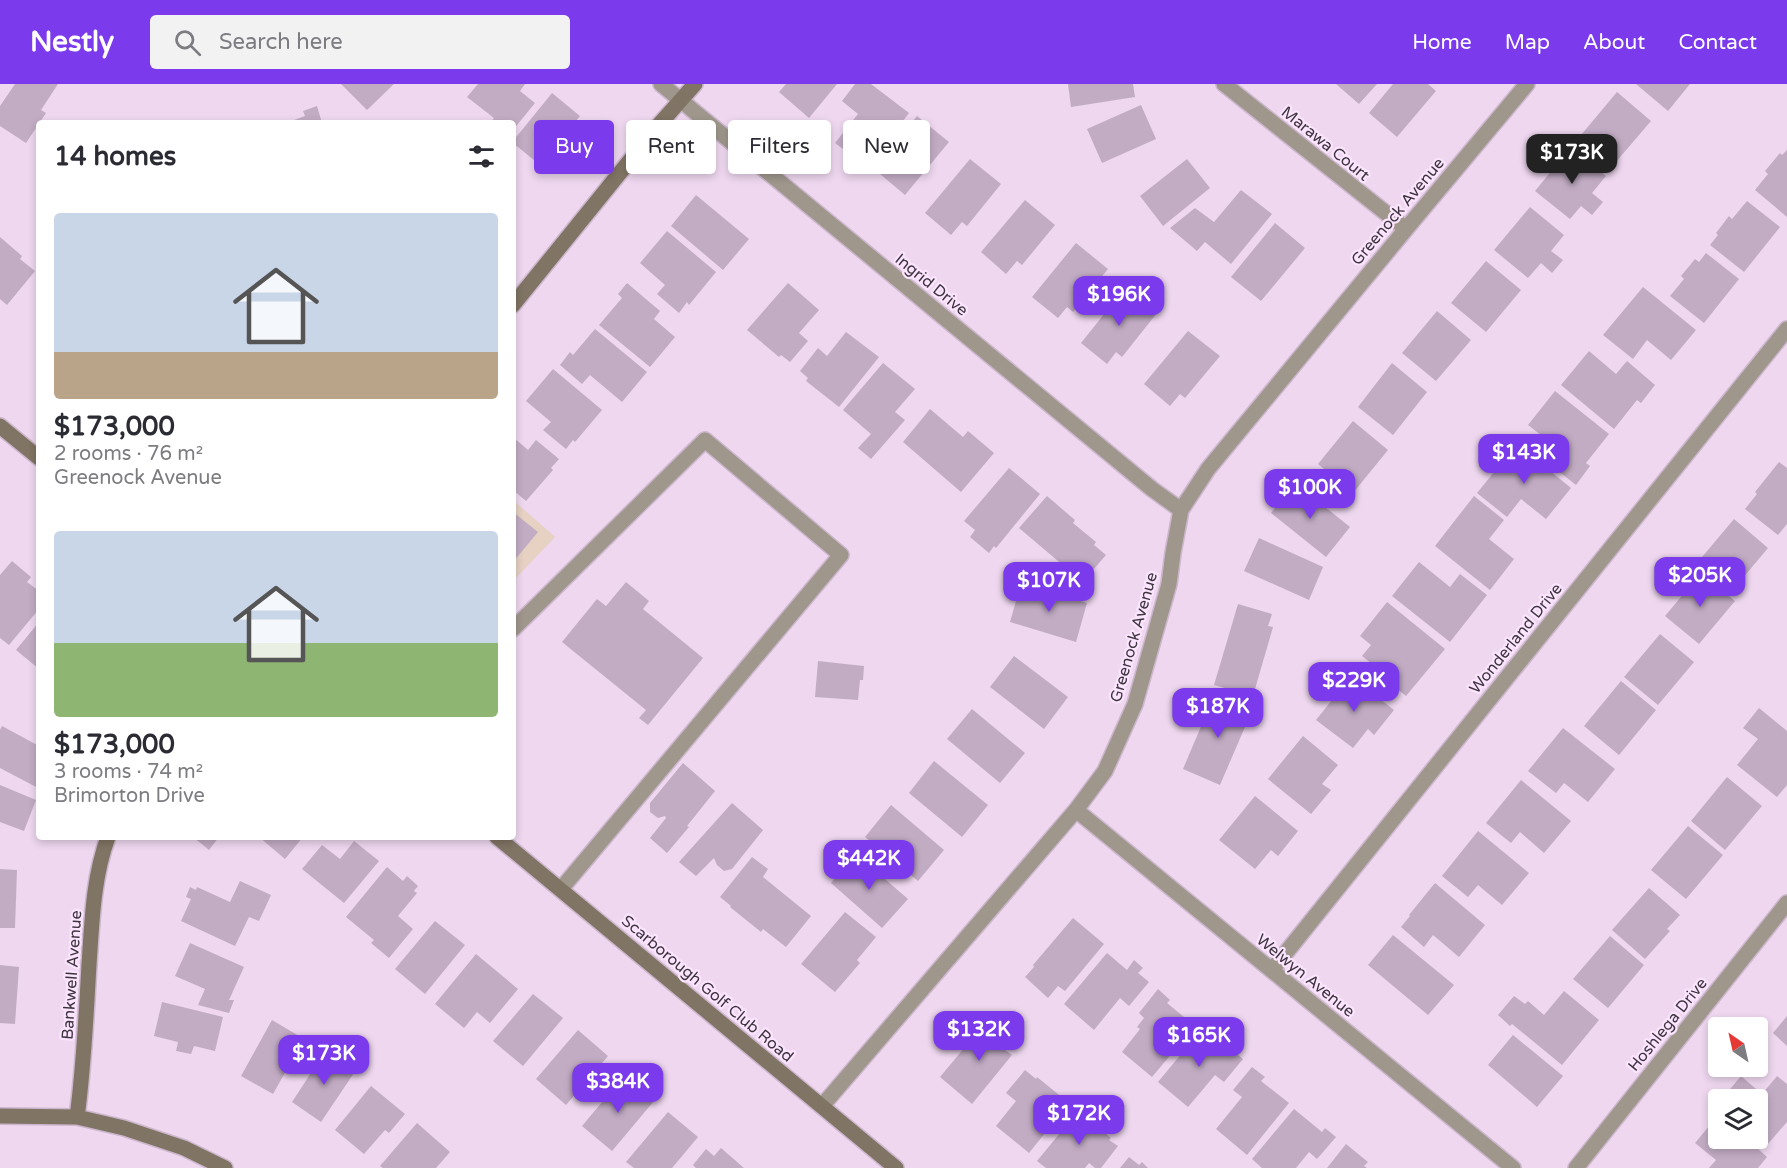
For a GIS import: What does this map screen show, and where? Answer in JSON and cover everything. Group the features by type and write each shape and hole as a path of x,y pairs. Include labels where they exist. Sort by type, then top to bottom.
{"street":[{"name":"Ingrid Drive","path":"661,84 1152,489 1181,510"},
{"path":"516,301 657,127 695,84"},
{"name":"Marawa Court","path":"1224,84 1406,228"},
{"name":"Greenock Avenue","path":"822,1106 1076,810 1105,771 1135,704 1169,584 1181,510 1208,469 1527,84"},
{"name":"Wonderland Drive","path":"1272,970 1787,329"},
{"path":"0,426 36,456"},
{"path":"516,626 705,440 841,555 561,889"},
{"name":"Welwyn Avenue","path":"1076,810 1513,1168"},
{"name":"Bankwell Avenue","path":"77,1117 83,1076 92,917 99,861 107,840"},
{"name":"Scarborough Golf Club Road","path":"501,840 896,1168"},
{"name":"Hoshlega Drive","path":"1576,1168 1787,903"},
{"path":"0,1116 77,1117 124,1128 184,1148 225,1168"}],"shaded area":[{"path":"516,503 555,537 516,578"}],"building":[{"path":"15,84 58,84 41,110 46,113 41,120 36,120 36,128 26,143 0,126 0,106"},
{"path":"341,84 394,84 367,110"},
{"path":"478,84 525,84 520,91 535,103 516,126 516,120 492,120 494,118 467,97"},
{"path":"786,84 837,84 809,118 779,92"},
{"path":"855,84 871,84 909,113 904,120 853,120 858,114 842,101"},
{"path":"1068,84 1133,84 1135,97 1071,107"},
{"path":"1336,84 1377,84 1359,104"},
{"path":"1393,84 1428,84 1436,91 1397,137 1369,113"},
{"path":"1636,84 1690,84 1668,111"},
{"path":"1617,92 1651,121 1615,163 1581,135"},
{"path":"552,93 580,116 577,120 534,120 534,160 516,145 516,137"},
{"path":"1141,105 1156,139 1102,163 1087,129"},
{"path":"317,106 321,120 294,120 305,116 303,111"},
{"path":"930,127 949,142 930,165"},
{"path":"843,133 843,149 835,143"},
{"path":"1571,147 1606,176 1592,193 1603,202 1592,215 1581,206 1570,219 1535,191"},
{"path":"1787,150 1787,217 1755,190 1768,174 1765,171 1780,153 1782,155"},
{"path":"970,159 1001,184 967,226 962,222 951,235 925,213"},
{"path":"1187,159 1210,188 1163,226 1140,196"},
{"path":"880,174 922,174 905,195"},
{"path":"1241,190 1272,214 1231,264 1205,242 1197,251 1170,228 1195,208 1214,222"},
{"path":"696,195 749,239 723,270 671,226"},
{"path":"1025,200 1055,225 1022,265 1017,261 1006,274 981,252"},
{"path":"1747,201 1780,227 1744,272 1710,245 1729,216 1732,219"},
{"path":"1530,207 1564,235 1551,251 1563,260 1552,273 1541,263 1528,278 1494,250"},
{"path":"1275,223 1305,248 1261,301 1231,277"},
{"path":"667,231 716,272 689,305 687,302 679,313 657,294 665,285 640,263"},
{"path":"0,237 22,256 20,259 35,271 7,305 0,299"},
{"path":"1076,243 1108,269 1073,312 1067,307 1058,318 1032,297"},
{"path":"1706,253 1739,279 1704,323 1670,296 1684,279 1681,276 1695,259 1699,262"},
{"path":"1486,261 1521,290 1486,332 1451,303"},
{"path":"627,283 660,311 654,319 675,337 650,367 599,325 622,298 618,294"},
{"path":"788,283 819,310 799,333 808,341 790,362 781,355 779,357 747,330"},
{"path":"1643,287 1696,330 1671,360 1647,340 1633,359 1603,335"},
{"path":"1125,288 1157,313 1122,357 1116,352 1107,364 1081,343"},
{"path":"1437,311 1471,340 1436,381 1402,353"},
{"path":"595,329 647,372 622,402 590,375 582,384 560,365 570,352 573,355"},
{"path":"1188,331 1220,356 1185,398 1180,394 1170,406 1144,384"},
{"path":"846,332 879,357 839,407 806,381 808,378 800,371 818,348 827,356"},
{"path":"1589,351 1616,374 1627,361 1655,385 1641,403 1637,400 1614,429 1561,385"},
{"path":"883,363 915,389 895,412 905,420 871,459 858,448 871,434 843,410"},
{"path":"1392,363 1427,392 1393,435 1358,407"},
{"path":"553,369 602,410 575,442 573,440 566,449 543,430 551,422 526,401"},
{"path":"1555,391 1609,434 1586,463 1590,466 1576,485 1548,463 1559,449 1528,425"},
{"path":"930,409 963,437 968,431 994,453 961,492 903,442"},
{"path":"1353,421 1388,450 1353,493 1318,464"},
{"path":"516,440 528,450 536,440 559,459 551,468 553,470 526,501 516,493"},
{"path":"1517,444 1571,488 1546,519 1521,499 1507,517 1477,493"},
{"path":"1779,462 1787,468 1787,524 1778,535 1745,509 1757,494 1755,492"},
{"path":"1009,468 1040,494 996,548 994,546 989,553 970,537 975,530 964,521"},
{"path":"1295,483 1350,527 1326,557 1271,513"},
{"path":"1047,496 1075,520 1073,523 1096,542 1094,545 1106,555 1087,577 1075,567 1071,572 1019,528"},
{"path":"1474,496 1504,520 1489,539 1514,559 1490,590 1435,546"},
{"path":"516,514 538,532 516,558"},
{"path":"1734,519 1768,548 1731,592 1697,563"},
{"path":"1259,538 1323,567 1309,600 1244,571"},
{"path":"12,561 31,577 27,582 36,589 36,613 9,645 0,638 0,575"},
{"path":"1419,562 1450,587 1460,574 1487,595 1450,642 1392,596"},
{"path":"1701,573 1735,601 1699,644 1665,616"},
{"path":"626,582 649,601 643,609 703,658 648,725 639,718 646,710 562,642 597,599 606,606"},
{"path":"1021,584 1087,603 1076,642 1010,622"},
{"path":"1387,602 1445,649 1406,696 1379,674 1381,671 1362,656 1371,645 1360,636"},
{"path":"1238,604 1272,614 1268,626 1273,627 1253,696 1214,685"},
{"path":"36,626 36,667 16,650"},
{"path":"1660,634 1694,662 1658,705 1624,677"},
{"path":"1014,656 1068,697 1044,729 990,687"},
{"path":"818,661 864,666 858,700 815,697"},
{"path":"1351,676 1394,710 1374,735 1368,729 1353,748 1316,720"},
{"path":"1621,681 1656,710 1619,755 1584,726"},
{"path":"1222,693 1254,706 1220,785 1183,769 1211,703 1217,705"},
{"path":"1759,708 1787,731 1787,785 1777,797 1737,765 1758,739 1743,728"},
{"path":"972,709 1025,753 1000,783 947,739"},
{"path":"2,726 36,744 36,787 0,768 0,730"},
{"path":"1563,728 1615,769 1588,802 1564,783 1556,793 1528,771"},
{"path":"1303,736 1338,765 1322,784 1331,790 1311,814 1268,779"},
{"path":"934,761 988,805 962,837 909,793"},
{"path":"683,763 715,791 667,853 650,838 666,818 665,816 658,818 650,812 650,803"},
{"path":"1727,777 1762,806 1725,850 1691,821"},
{"path":"1521,780 1571,821 1544,853 1520,832 1511,843 1486,823"},
{"path":"0,785 36,800 24,831 0,822"},
{"path":"1255,796 1298,831 1278,856 1271,850 1255,869 1219,840"},
{"path":"732,803 763,830 732,869 724,871 717,865 714,858 696,876 679,862"},
{"path":"891,805 944,850 918,881 865,837"},
{"path":"1688,826 1723,855 1686,899 1651,870"},
{"path":"1478,831 1529,873 1502,905 1478,885 1468,897 1442,876"},
{"path":"197,840 217,840 209,850"},
{"path":"263,840 301,840 285,859"},
{"path":"354,841 379,861 344,903 302,869 322,845 340,859"},
{"path":"856,854 908,899 882,928 831,883"},
{"path":"752,857 768,869 763,877 811,916 786,947 763,929 761,932 720,897"},
{"path":"387,867 403,881 407,876 418,886 414,891 417,893 398,916 413,929 389,958 371,943 374,940 346,917"},
{"path":"0,869 17,870 15,928 0,928"},
{"path":"240,881 271,895 259,921 249,917 235,946 181,921 191,899 186,897 190,887 196,890 197,887 230,902"},
{"path":"1435,883 1485,925 1459,957 1433,935 1424,947 1401,927"},
{"path":"1649,888 1680,915 1667,929 1670,931 1645,959 1612,930"},
{"path":"845,912 876,937 857,960 860,963 835,992 801,964"},
{"path":"1073,918 1104,944 1065,991 1058,986 1048,998 1025,977"},
{"path":"435,921 465,945 425,994 395,969"},
{"path":"1393,935 1454,985 1428,1015 1368,965"},
{"path":"1610,936 1644,965 1608,1008 1573,979"},
{"path":"190,943 244,967 229,1000 234,1000 229,1013 198,1005 205,989 175,976"},
{"path":"1107,953 1127,970 1134,960 1143,968 1138,973 1149,982 1129,1006 1120,998 1094,1030 1064,1004"},
{"path":"476,954 518,989 490,1023 477,1012 464,1028 435,1004"},
{"path":"0,965 19,967 15,1024 0,1023"},
{"path":"1158,989 1170,1000 1167,1003 1195,1026 1152,1077 1122,1052 1140,1029 1137,1027 1144,1018 1139,1013"},
{"path":"1564,991 1599,1020 1562,1065 1498,1015 1514,996 1525,1004 1528,1001 1544,1015"},
{"path":"533,994 563,1018 523,1066 493,1041"},
{"path":"162,1002 223,1017 215,1051 194,1046 191,1054 176,1051 178,1042 154,1036"},
{"path":"1787,1016 1787,1046 1773,1033"},
{"path":"272,1020 304,1039 273,1094 241,1076"},
{"path":"992,1021 1013,1039 1005,1050 1012,1055 972,1104 940,1077 980,1029 983,1032"},
{"path":"578,1030 608,1056 566,1105 536,1079"},
{"path":"1201,1030 1229,1053 1232,1050 1243,1059 1224,1082 1215,1075 1188,1107 1158,1082"},
{"path":"1513,1035 1563,1076 1537,1107 1488,1065"},
{"path":"326,1050 356,1070 321,1122 292,1102"},
{"path":"1252,1067 1265,1077 1261,1081 1289,1103 1247,1155 1216,1129 1242,1097 1233,1090"},
{"path":"1025,1070 1069,1103 1029,1153 996,1126 1016,1101 1006,1093"},
{"path":"624,1076 654,1101 612,1151 582,1126"},
{"path":"1777,1076 1787,1084 1787,1122 1768,1144 1768,1089 1766,1089"},
{"path":"1742,1077 1756,1089 1730,1089"},
{"path":"371,1086 405,1114 389,1133 385,1130 364,1154 335,1130"},
{"path":"1294,1109 1322,1132 1325,1128 1336,1137 1317,1159 1309,1152 1296,1168 1262,1168 1252,1159"},
{"path":"1078,1111 1118,1146 1101,1168 1095,1168 1089,1163 1085,1168 1046,1168 1037,1161"},
{"path":"668,1112 698,1137 672,1168 634,1168 626,1162"},
{"path":"417,1123 450,1152 436,1168 383,1168 380,1166"},
{"path":"1708,1127 1708,1149 1758,1149 1767,1157 1758,1168 1709,1168 1716,1160 1695,1143"},
{"path":"1346,1144 1368,1162 1364,1166 1367,1168 1327,1168"},
{"path":"721,1148 744,1168 696,1168 693,1165 706,1149 714,1156"},
{"path":"1129,1157 1139,1165 1142,1162 1148,1168 1120,1168"}]}
